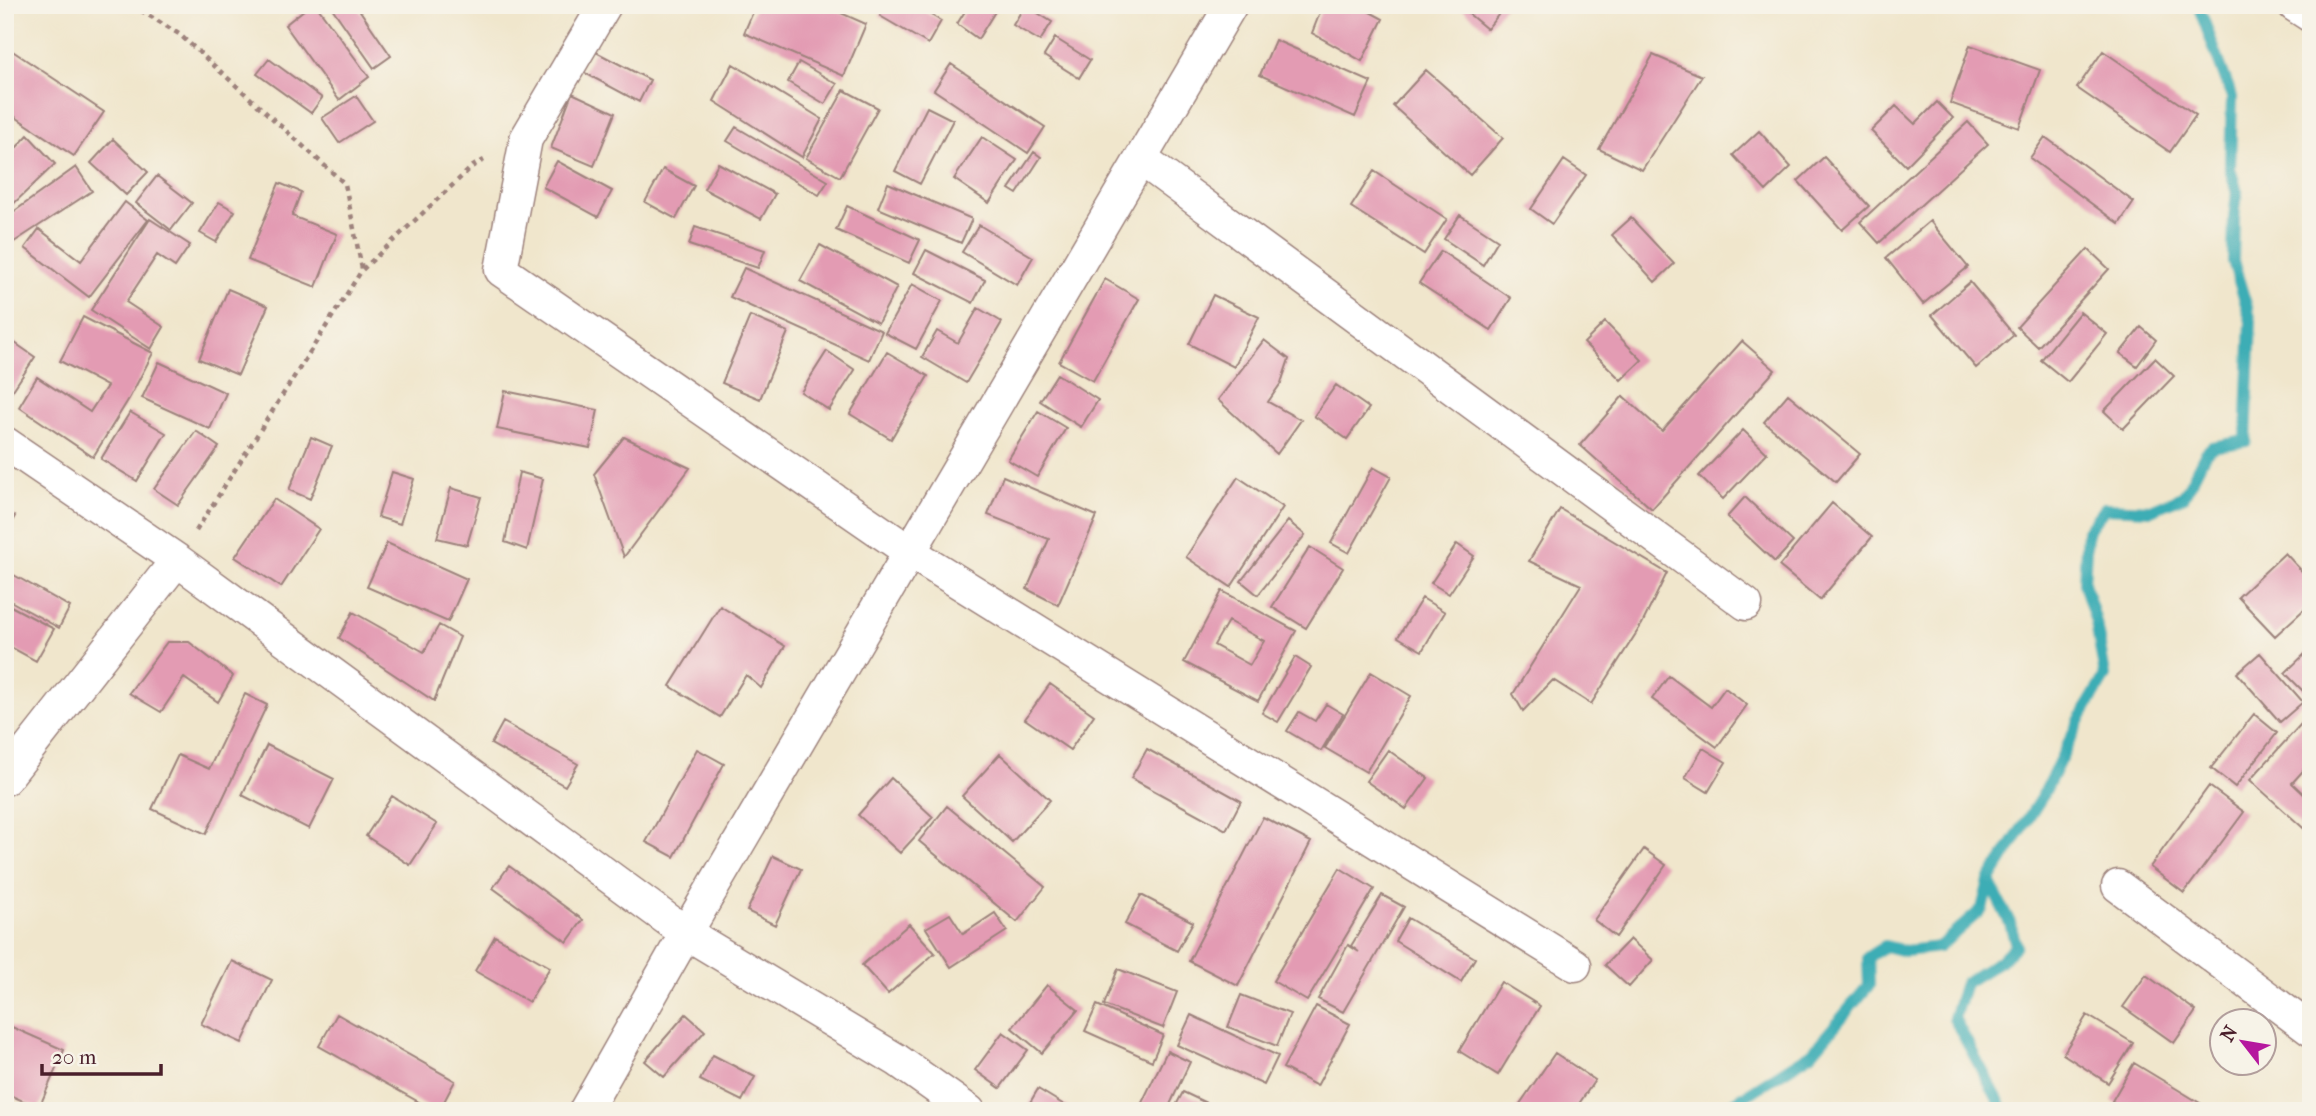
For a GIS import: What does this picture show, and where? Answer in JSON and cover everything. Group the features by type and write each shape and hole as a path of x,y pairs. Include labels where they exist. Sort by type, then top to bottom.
{"street":[{"path":"606,5 526,139 501,271 910,552 1575,965"},
{"path":"585,1111 686,933 1231,5"},
{"path":"2294,5 2311,16"},
{"path":"1141,159 1746,604"},
{"path":"5,443 177,560 686,933 897,1060 969,1111"},
{"path":"5,779 177,560"},
{"path":"2118,886 2311,1030"}],"path":[{"path":"132,5 179,34 345,184 362,270"},
{"path":"177,560 362,270 473,166 526,139"}],"building":[{"path":"310,5 316,5 369,77 339,100 285,25"},
{"path":"330,5 356,5 391,56 374,68"},
{"path":"756,5 823,5 866,24 844,76 744,33"},
{"path":"886,5 914,5 941,21 928,44 880,16"},
{"path":"969,5 999,5 978,39 957,24"},
{"path":"1025,5 1052,22 1040,41 1013,25"},
{"path":"1323,5 1357,5 1383,19 1362,61 1312,33"},
{"path":"1458,5 1506,5 1487,29"},
{"path":"1055,38 1090,60 1079,78 1044,56"},
{"path":"1275,40 1371,82 1355,117 1260,75"},
{"path":"1970,45 2040,70 2019,128 1950,103"},
{"path":"5,46 104,112 74,156 5,110"},
{"path":"594,51 650,80 639,102 583,72"},
{"path":"2103,51 2196,115 2170,152 2077,88"},
{"path":"1653,55 1702,76 1642,170 1599,149"},
{"path":"269,59 322,98 311,113 257,74"},
{"path":"799,62 837,84 825,104 788,82"},
{"path":"733,64 822,119 802,157 714,101"},
{"path":"951,64 1045,127 1028,153 934,90"},
{"path":"1426,70 1503,138 1470,175 1393,106"},
{"path":"844,90 878,108 840,177 806,158"},
{"path":"572,93 615,113 594,166 551,148"},
{"path":"356,96 373,121 339,143 322,118"},
{"path":"1937,102 1953,118 1906,166 1871,131 1896,106 1915,124"},
{"path":"927,107 953,120 920,184 895,171"},
{"path":"1968,122 1988,144 1879,243 1860,222"},
{"path":"736,127 828,181 819,195 727,141"},
{"path":"1759,131 1791,167 1766,191 1733,155"},
{"path":"28,135 55,164 5,212 5,160"},
{"path":"982,137 1017,160 989,203 954,179"},
{"path":"2045,137 2134,202 2119,224 2030,158"},
{"path":"113,139 148,172 126,195 91,163"},
{"path":"1034,152 1041,157 1017,194 1009,189"},
{"path":"1824,157 1869,206 1842,230 1798,181"},
{"path":"1564,160 1586,175 1552,224 1531,209"},
{"path":"557,161 612,191 598,217 543,187"},
{"path":"718,163 775,194 761,219 704,189"},
{"path":"76,167 92,191 14,242 5,229 5,218"},
{"path":"663,169 694,186 676,219 645,202"},
{"path":"1374,171 1447,219 1424,254 1351,207"},
{"path":"157,176 192,203 171,230 136,203"},
{"path":"279,183 301,192 292,216 337,234 316,287 248,260"},
{"path":"888,183 972,219 961,243 878,208"},
{"path":"125,202 148,220 89,297 25,248 39,229 81,261"},
{"path":"219,202 235,211 216,242 200,233"},
{"path":"847,206 920,240 909,263 836,230"},
{"path":"1460,215 1498,240 1483,265 1444,239"},
{"path":"1631,218 1674,264 1655,282 1612,235"},
{"path":"150,219 190,245 175,267 157,255 126,302 164,327 151,349 91,310"},
{"path":"1930,221 1968,267 1923,304 1886,258"},
{"path":"979,225 1033,257 1017,285 962,252"},
{"path":"695,227 765,250 758,268 689,245"},
{"path":"820,245 897,287 878,323 800,281"},
{"path":"2088,249 2109,269 2038,347 2017,327"},
{"path":"926,250 985,280 973,303 914,273"},
{"path":"1441,251 1511,298 1491,330 1419,283"},
{"path":"744,268 882,331 869,360 730,297"},
{"path":"1105,279 1139,299 1093,381 1059,362"},
{"path":"1970,282 2014,335 1976,368 1932,315"},
{"path":"912,284 942,301 916,349 885,333"},
{"path":"228,289 268,306 238,375 199,359"},
{"path":"1213,295 1259,317 1234,367 1189,344"},
{"path":"978,308 1002,322 966,383 922,357 937,331 958,343"},
{"path":"2080,312 2107,334 2068,382 2041,360"},
{"path":"750,316 788,332 760,399 722,383"},
{"path":"83,317 153,353 93,457 19,407 37,377 90,412 107,386 60,361"},
{"path":"1605,322 1642,360 1621,380 1584,343"},
{"path":"2141,327 2156,340 2137,366 2120,353"},
{"path":"5,336 35,357 5,402"},
{"path":"1264,340 1289,359 1281,383 1268,402 1301,420 1277,454 1218,400"},
{"path":"1742,341 1775,370 1652,509 1580,445 1623,396 1662,431"},
{"path":"827,351 855,370 829,410 801,392"},
{"path":"887,352 928,376 891,439 850,414"},
{"path":"2155,358 2174,376 2123,429 2104,411"},
{"path":"159,362 226,393 210,429 142,398"},
{"path":"1057,374 1098,400 1081,427 1040,401"},
{"path":"1336,385 1369,408 1347,439 1314,416"},
{"path":"505,391 598,410 590,448 497,429"},
{"path":"1788,394 1860,454 1836,482 1764,422"},
{"path":"1038,411 1066,428 1037,477 1008,460"},
{"path":"130,412 166,433 137,481 101,459"},
{"path":"1743,430 1767,453 1723,499 1699,476"},
{"path":"196,431 219,447 178,505 154,489"},
{"path":"311,437 332,446 310,499 289,490"},
{"path":"624,437 690,468 624,557 594,474"},
{"path":"1373,467 1391,477 1349,553 1331,543"},
{"path":"392,472 414,479 400,524 378,517"},
{"path":"519,472 543,479 527,550 505,542"},
{"path":"1003,476 1097,516 1058,605 1027,589 1049,539 988,515"},
{"path":"1238,477 1283,507 1231,587 1186,557"},
{"path":"451,488 481,497 467,545 437,538"},
{"path":"1745,497 1793,542 1775,562 1727,517"},
{"path":"274,499 319,529 281,587 235,557"},
{"path":"1832,503 1872,537 1820,600 1779,566"},
{"path":"1560,509 1667,573 1642,624 1591,704 1553,680 1523,711 1513,694 1581,585 1529,561"},
{"path":"5,510 15,516 5,534"},
{"path":"1288,521 1305,535 1258,595 1241,581"},
{"path":"387,543 467,579 448,622 367,587"},
{"path":"1457,544 1474,556 1449,594 1431,583"},
{"path":"1310,547 1343,568 1306,628 1272,607"},
{"path":"2285,553 2311,581 2311,603 2275,636 2238,597"},
{"path":"5,570 70,607 59,628 5,598"},
{"path":"1222,591 1296,631 1258,701 1184,662","holes":["1228,621 1264,641 1250,665 1214,645"]},
{"path":"1422,598 1445,612 1422,651 1398,637"},
{"path":"5,603 54,629 36,661 5,644"},
{"path":"720,606 785,646 761,688 746,675 720,717 670,686"},
{"path":"353,612 424,652 439,625 460,637 434,701 339,638"},
{"path":"167,642 189,642 233,676 218,702 184,678 161,712 129,693"},
{"path":"2311,648 2311,699 2285,673"},
{"path":"2260,653 2303,702 2280,722 2237,673"},
{"path":"1295,657 1311,667 1278,722 1262,713"},
{"path":"1371,672 1411,696 1366,772 1325,748"},
{"path":"1669,676 1711,707 1725,688 1747,705 1717,747 1652,699"},
{"path":"1050,684 1094,715 1070,750 1025,719"},
{"path":"245,694 267,705 206,834 152,809 178,755 209,769"},
{"path":"1326,704 1343,714 1321,751 1287,731 1299,712 1315,721"},
{"path":"2254,714 2277,733 2235,787 2211,768"},
{"path":"503,722 578,764 565,786 491,744"},
{"path":"2301,724 2311,733 2311,762 2292,783 2311,801 2311,835 2250,780"},
{"path":"267,745 334,779 309,829 242,795"},
{"path":"1703,748 1726,762 1708,792 1685,778"},
{"path":"697,749 724,764 674,857 646,842"},
{"path":"1147,749 1241,801 1226,830 1131,778"},
{"path":"1388,750 1428,778 1406,809 1366,781"},
{"path":"1000,754 1050,800 1012,842 962,796"},
{"path":"891,778 933,817 900,853 858,815"},
{"path":"2209,786 2244,812 2184,893 2150,867"},
{"path":"392,796 437,824 410,865 366,836"},
{"path":"947,806 1045,887 1017,922 919,841"},
{"path":"1263,817 1311,842 1238,986 1189,961"},
{"path":"1644,849 1666,865 1616,937 1594,920"},
{"path":"773,856 801,869 775,925 747,911"},
{"path":"509,866 583,920 567,942 493,888"},
{"path":"1340,868 1374,889 1307,1001 1273,981"},
{"path":"1141,895 1193,922 1177,951 1125,924"},
{"path":"1382,895 1404,907 1343,1012 1318,999 1348,945 1359,952 1351,946"},
{"path":"995,913 1007,931 951,967 926,928 950,914 963,934"},
{"path":"1408,918 1475,958 1461,982 1395,941"},
{"path":"909,924 935,953 888,994 862,965"},
{"path":"495,936 550,967 529,1002 475,971"},
{"path":"1630,939 1653,960 1629,987 1605,965"},
{"path":"232,961 272,980 242,1043 201,1024"},
{"path":"1118,969 1177,992 1163,1028 1104,1005"},
{"path":"2146,975 2196,1011 2174,1043 2123,1007"},
{"path":"1501,982 1540,1006 1498,1075 1459,1051"},
{"path":"1047,985 1078,1010 1042,1053 1012,1028"},
{"path":"1241,995 1290,1014 1277,1046 1228,1027"},
{"path":"1097,1005 1163,1035 1152,1061 1085,1031"},
{"path":"1316,1006 1350,1024 1317,1086 1283,1068"},
{"path":"337,1014 455,1081 439,1111 319,1046"},
{"path":"686,1014 705,1031 664,1077 645,1061"},
{"path":"1191,1015 1278,1056 1264,1085 1177,1045"},
{"path":"2087,1015 2133,1043 2108,1083 2063,1054"},
{"path":"5,1024 64,1050 39,1108 5,1093"},
{"path":"1003,1032 1028,1050 1000,1088 975,1070"},
{"path":"1167,1051 1190,1062 1167,1111 1138,1111"},
{"path":"1555,1053 1595,1080 1574,1111 1515,1111"},
{"path":"713,1055 755,1077 742,1101 700,1080"},
{"path":"2134,1063 2213,1111 2128,1111 2112,1101"},
{"path":"1038,1089 1074,1111 1025,1111"},
{"path":"1183,1092 1223,1111 1173,1111"}],"waterway":[{"path":"1721,1111 1812,1053 1869,985 1868,957 1885,946 1905,951 1939,947 1982,909 1989,881 2043,795 2082,715 2105,676 2096,622 2084,583 2087,531 2105,508 2151,510 2184,496 2205,454 2212,447 2246,441 2251,321 2233,261 2237,192 2230,169 2232,97 2198,5"},
{"path":"1989,881 2010,923 2016,945 2000,961 1965,983 1954,1018 2004,1111"}]}
